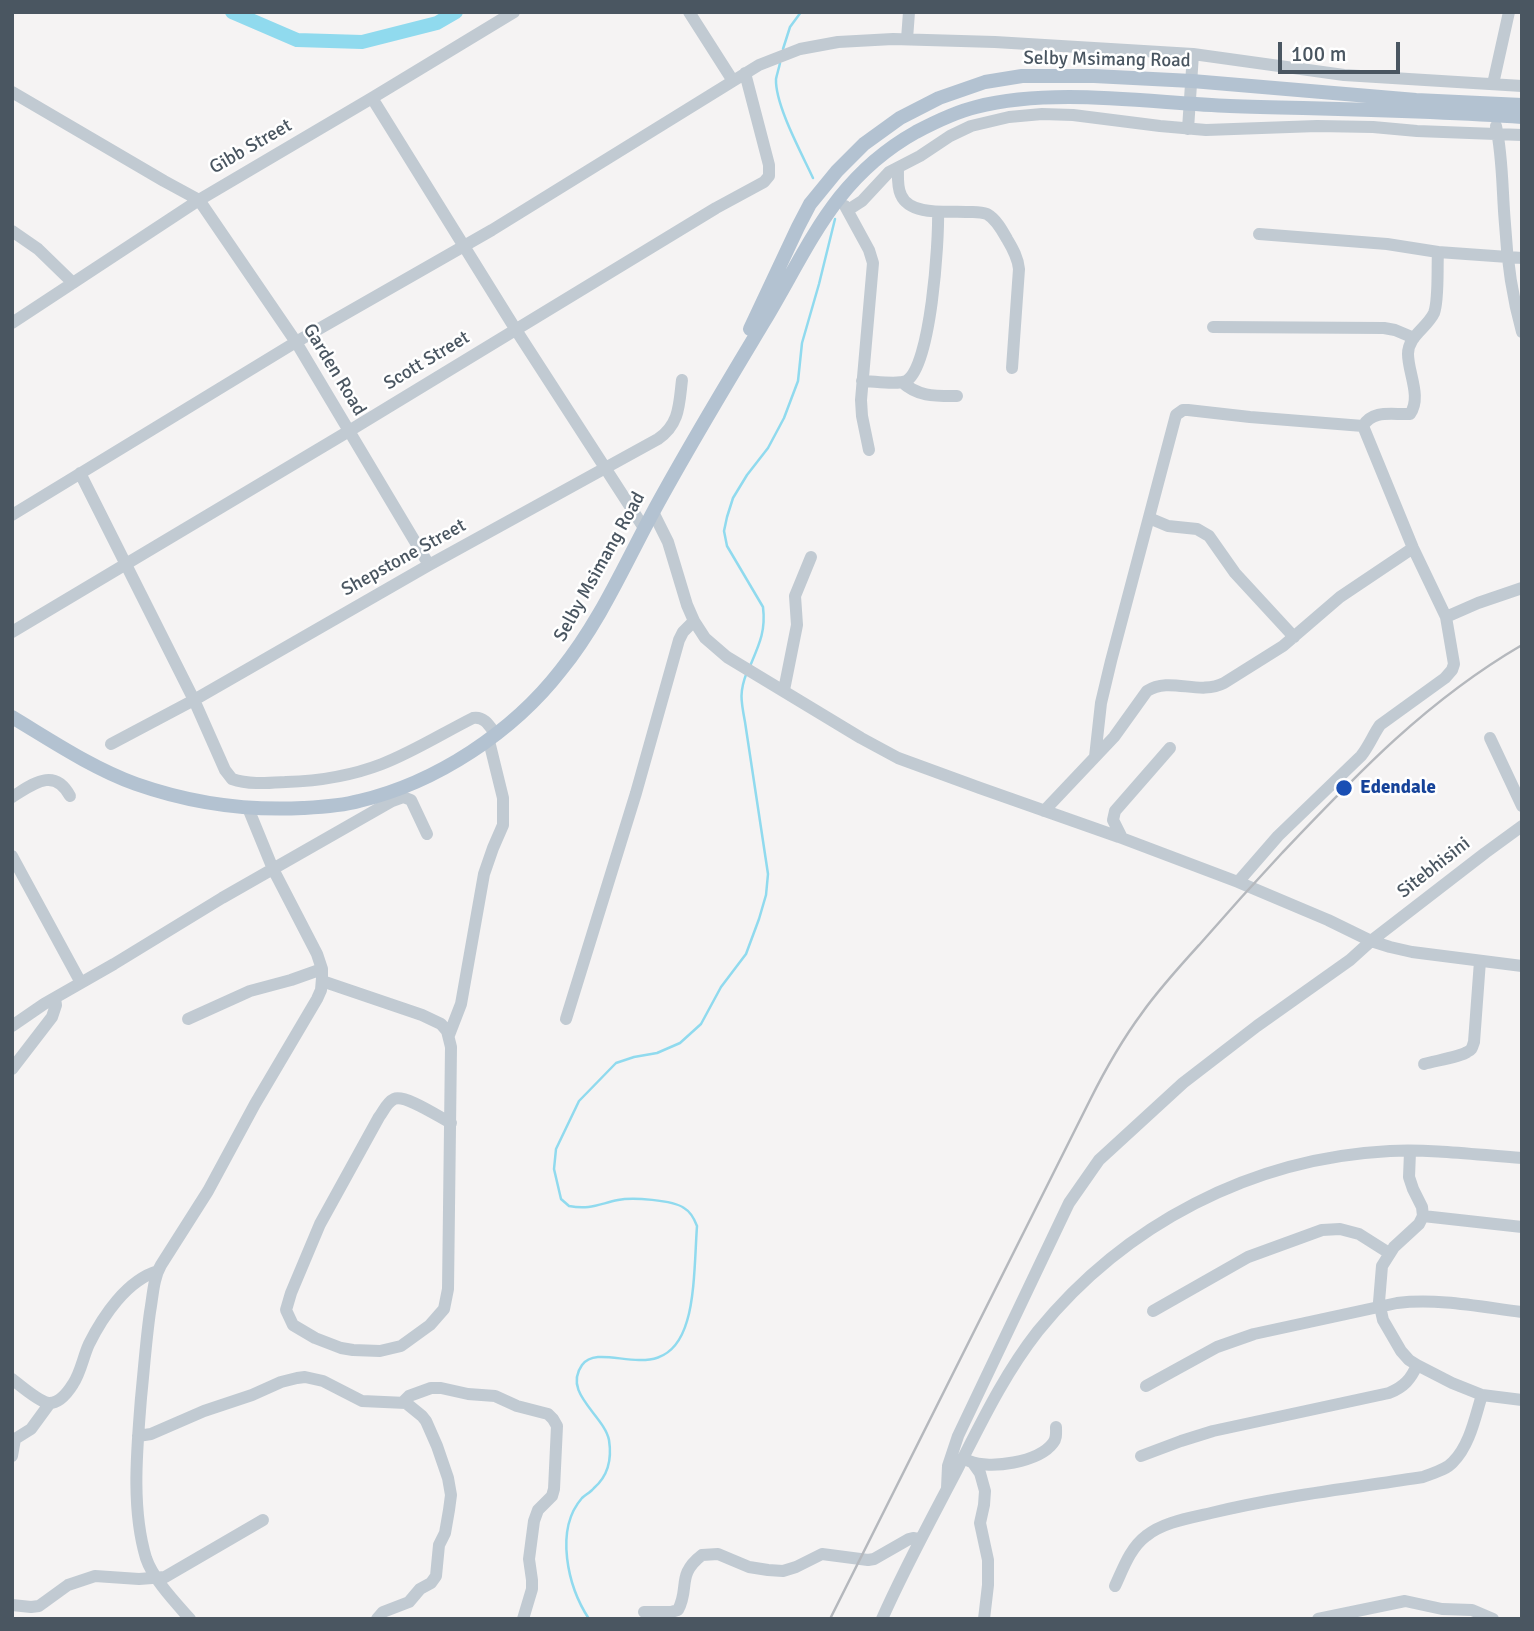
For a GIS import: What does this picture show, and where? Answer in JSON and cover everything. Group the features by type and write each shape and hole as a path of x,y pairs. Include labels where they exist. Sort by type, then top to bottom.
{"main road":[{"name":"Selby Msimang Road","path":"723,387 810,204 864,144 900,118 939,98 973,86 1022,76 1094,76 1522,106"},
{"name":"Selby Msimang Road","path":"12,717 88,763 134,784 181,798 248,808 317,807 360,801 407,785 441,769 493,738 545,690 596,619 723,387 807,244 837,200 867,167 895,146 934,122 953,114 996,102 1041,98 1428,111 1522,117"}],"street":[{"name":"Gibb Street","path":"12,323 199,200 514,12"},
{"path":"689,12 733,81"},
{"path":"907,39 909,12"},
{"path":"1493,84 1508,12"},
{"path":"12,515 296,342 465,246 745,73 800,49 838,42 907,39 995,42 1193,54 1344,75 1522,86"},
{"path":"1188,128 1193,54"},
{"name":"Scott Street","path":"12,632 716,208 759,186 768,178 769,165 745,73"},
{"path":"12,92 199,200"},
{"path":"372,99 644,528"},
{"path":"848,210 862,201 889,172 950,136 1009,117 1073,114 1188,128 1229,130 1373,127 1522,135"},
{"path":"1494,115 1498,134 1507,257 1511,288 1522,332"},
{"path":"898,168 899,190 905,201 914,207 938,212 981,212 990,215 1015,253 1019,269 1012,368"},
{"name":"Garden Road","path":"199,200 296,342 429,565"},
{"path":"837,200 848,210 873,263 862,381 862,416 869,450"},
{"path":"862,381 902,382 909,380 914,372 924,346 933,287 938,212"},
{"path":"12,232 38,249 73,283"},
{"path":"1259,234 1522,258"},
{"path":"1363,426 1368,419 1376,415 1412,412 1415,399 1409,346 1436,306 1438,252"},
{"path":"1213,327 1384,328 1413,338"},
{"name":"Shepstone Street","path":"111,744 194,700 666,433 675,422 682,380"},
{"path":"902,382 910,390 924,395 957,396"},
{"path":"1095,757 1101,703 1117,633 1174,419 1183,410 1363,426"},
{"path":"1238,882 1278,836 1361,756 1380,725 1452,670 1455,661 1446,617 1413,548 1363,426"},
{"path":"80,473 194,700 229,776 236,781 307,781 353,774 402,755 473,718 483,719 493,738 505,816 484,874 461,1004 449,1035"},
{"path":"653,512 668,542 684,598 705,638 727,657 898,758 1238,882 1371,941 1397,949 1522,967"},
{"path":"1149,518 1168,526 1197,529 1209,536 1236,573 1294,638"},
{"path":"1044,811 1114,737 1147,691 1162,685 1197,688 1218,686 1263,660 1294,638 1349,591 1413,548"},
{"path":"779,687 797,625 795,596 811,557"},
{"path":"1446,617 1522,588"},
{"path":"566,1019 636,793 679,640 694,621"},
{"path":"1490,738 1522,806"},
{"path":"1122,838 1113,820 1115,811 1170,748"},
{"path":"12,797 45,779 62,786 70,796"},
{"path":"12,1026 55,998 392,801 403,797 411,800 427,834"},
{"path":"360,801 365,817"},
{"path":"186,1617 155,1577 146,1557 140,1526 136,1477 147,1331 158,1271 208,1191 321,990 322,975 315,951 273,869 248,808"},
{"name":"Sitebhisini","path":"947,1488 948,1466 958,1436 1063,1214 1099,1160 1183,1083 1350,960 1485,852 1522,826"},
{"path":"12,856 81,983"},
{"path":"1424,1064 1461,1055 1472,1048 1480,961"},
{"path":"188,1019 250,991 322,975 422,1015 441,1024 449,1035 451,1123 449,1281 446,1301 439,1316 401,1346 380,1351 341,1348 315,1338 293,1325 286,1310 320,1224 379,1117 388,1104 402,1098 451,1123"},
{"path":"12,1069 52,1017 55,998"},
{"path":"882,1619 919,1539 947,1488 968,1461 985,1415 1003,1383 1037,1334 1068,1298 1094,1273 1143,1234 1184,1208 1213,1194 1307,1163 1390,1151 1522,1158"},
{"path":"1410,1152 1409,1177 1423,1216 1419,1224 1389,1253 1382,1266 1379,1308 1383,1320 1394,1342 1409,1360 1417,1365 1482,1395 1522,1399"},
{"path":"1423,1216 1522,1227"},
{"path":"1153,1311 1248,1256 1322,1230 1340,1229 1359,1234 1389,1253"},
{"path":"12,1457 15,1440 31,1429 50,1403 64,1395 74,1383 89,1344 113,1307 142,1277 158,1271"},
{"path":"1146,1386 1237,1339 1397,1303 1422,1301 1522,1312"},
{"path":"1141,1456 1213,1431 1390,1393 1408,1382 1417,1365"},
{"path":"138,1436 151,1434 204,1410 244,1398 281,1382 305,1377 323,1381 362,1401 402,1402 411,1406 426,1421 448,1478 451,1495 445,1533 439,1545 436,1576 431,1583 420,1589 409,1602 383,1612 377,1619"},
{"path":"12,1379 33,1395 50,1403"},
{"path":"402,1402 417,1393 441,1388 495,1396 517,1406 548,1414 554,1419 557,1426 554,1489 552,1496 538,1510 534,1521 529,1559 531,1589 523,1619"},
{"path":"1115,1586 1137,1544 1159,1528 1240,1506 1423,1477 1447,1467 1454,1462 1466,1443 1482,1395"},
{"path":"968,1461 1002,1464 1035,1455 1053,1443 1056,1427"},
{"path":"968,1461 979,1473 985,1491 980,1523 988,1559 984,1619"},
{"path":"12,1605 39,1606 60,1590 91,1577 139,1579 166,1576 263,1520"},
{"path":"644,1612 678,1610 686,1573 702,1555 718,1555 749,1567 783,1571 822,1554 874,1559 909,1539 919,1539"},
{"path":"1318,1619 1405,1601 1442,1609 1472,1610 1493,1619"}],"waterway":[{"path":"232,12 297,40 362,42 437,23 456,12"},
{"path":"783,49 790,27 801,12"},
{"path":"780,63 776,79 780,102 813,178"},
{"path":"750,666 763,631 763,607 727,546 724,531 733,498 768,448 784,418 798,381 802,343 835,219"},
{"path":"589,1619 570,1575 566,1542 573,1511 606,1472 610,1447 606,1431 580,1394 577,1375 582,1365 591,1358 650,1359 665,1354 677,1342 687,1321 692,1299 697,1226 686,1210 679,1205 662,1201 624,1199 589,1207 569,1206 561,1199 554,1169 556,1149 579,1101 616,1063 657,1053 680,1043 701,1024 721,987 746,954 766,895 768,874 742,702 747,672"}],"railway":[{"path":"830,1619 1096,1089 1135,1023 1170,978 1241,898 1366,767 1455,690 1522,645"}],"place":[{"name":"Edendale","path":"1344,788"}]}
